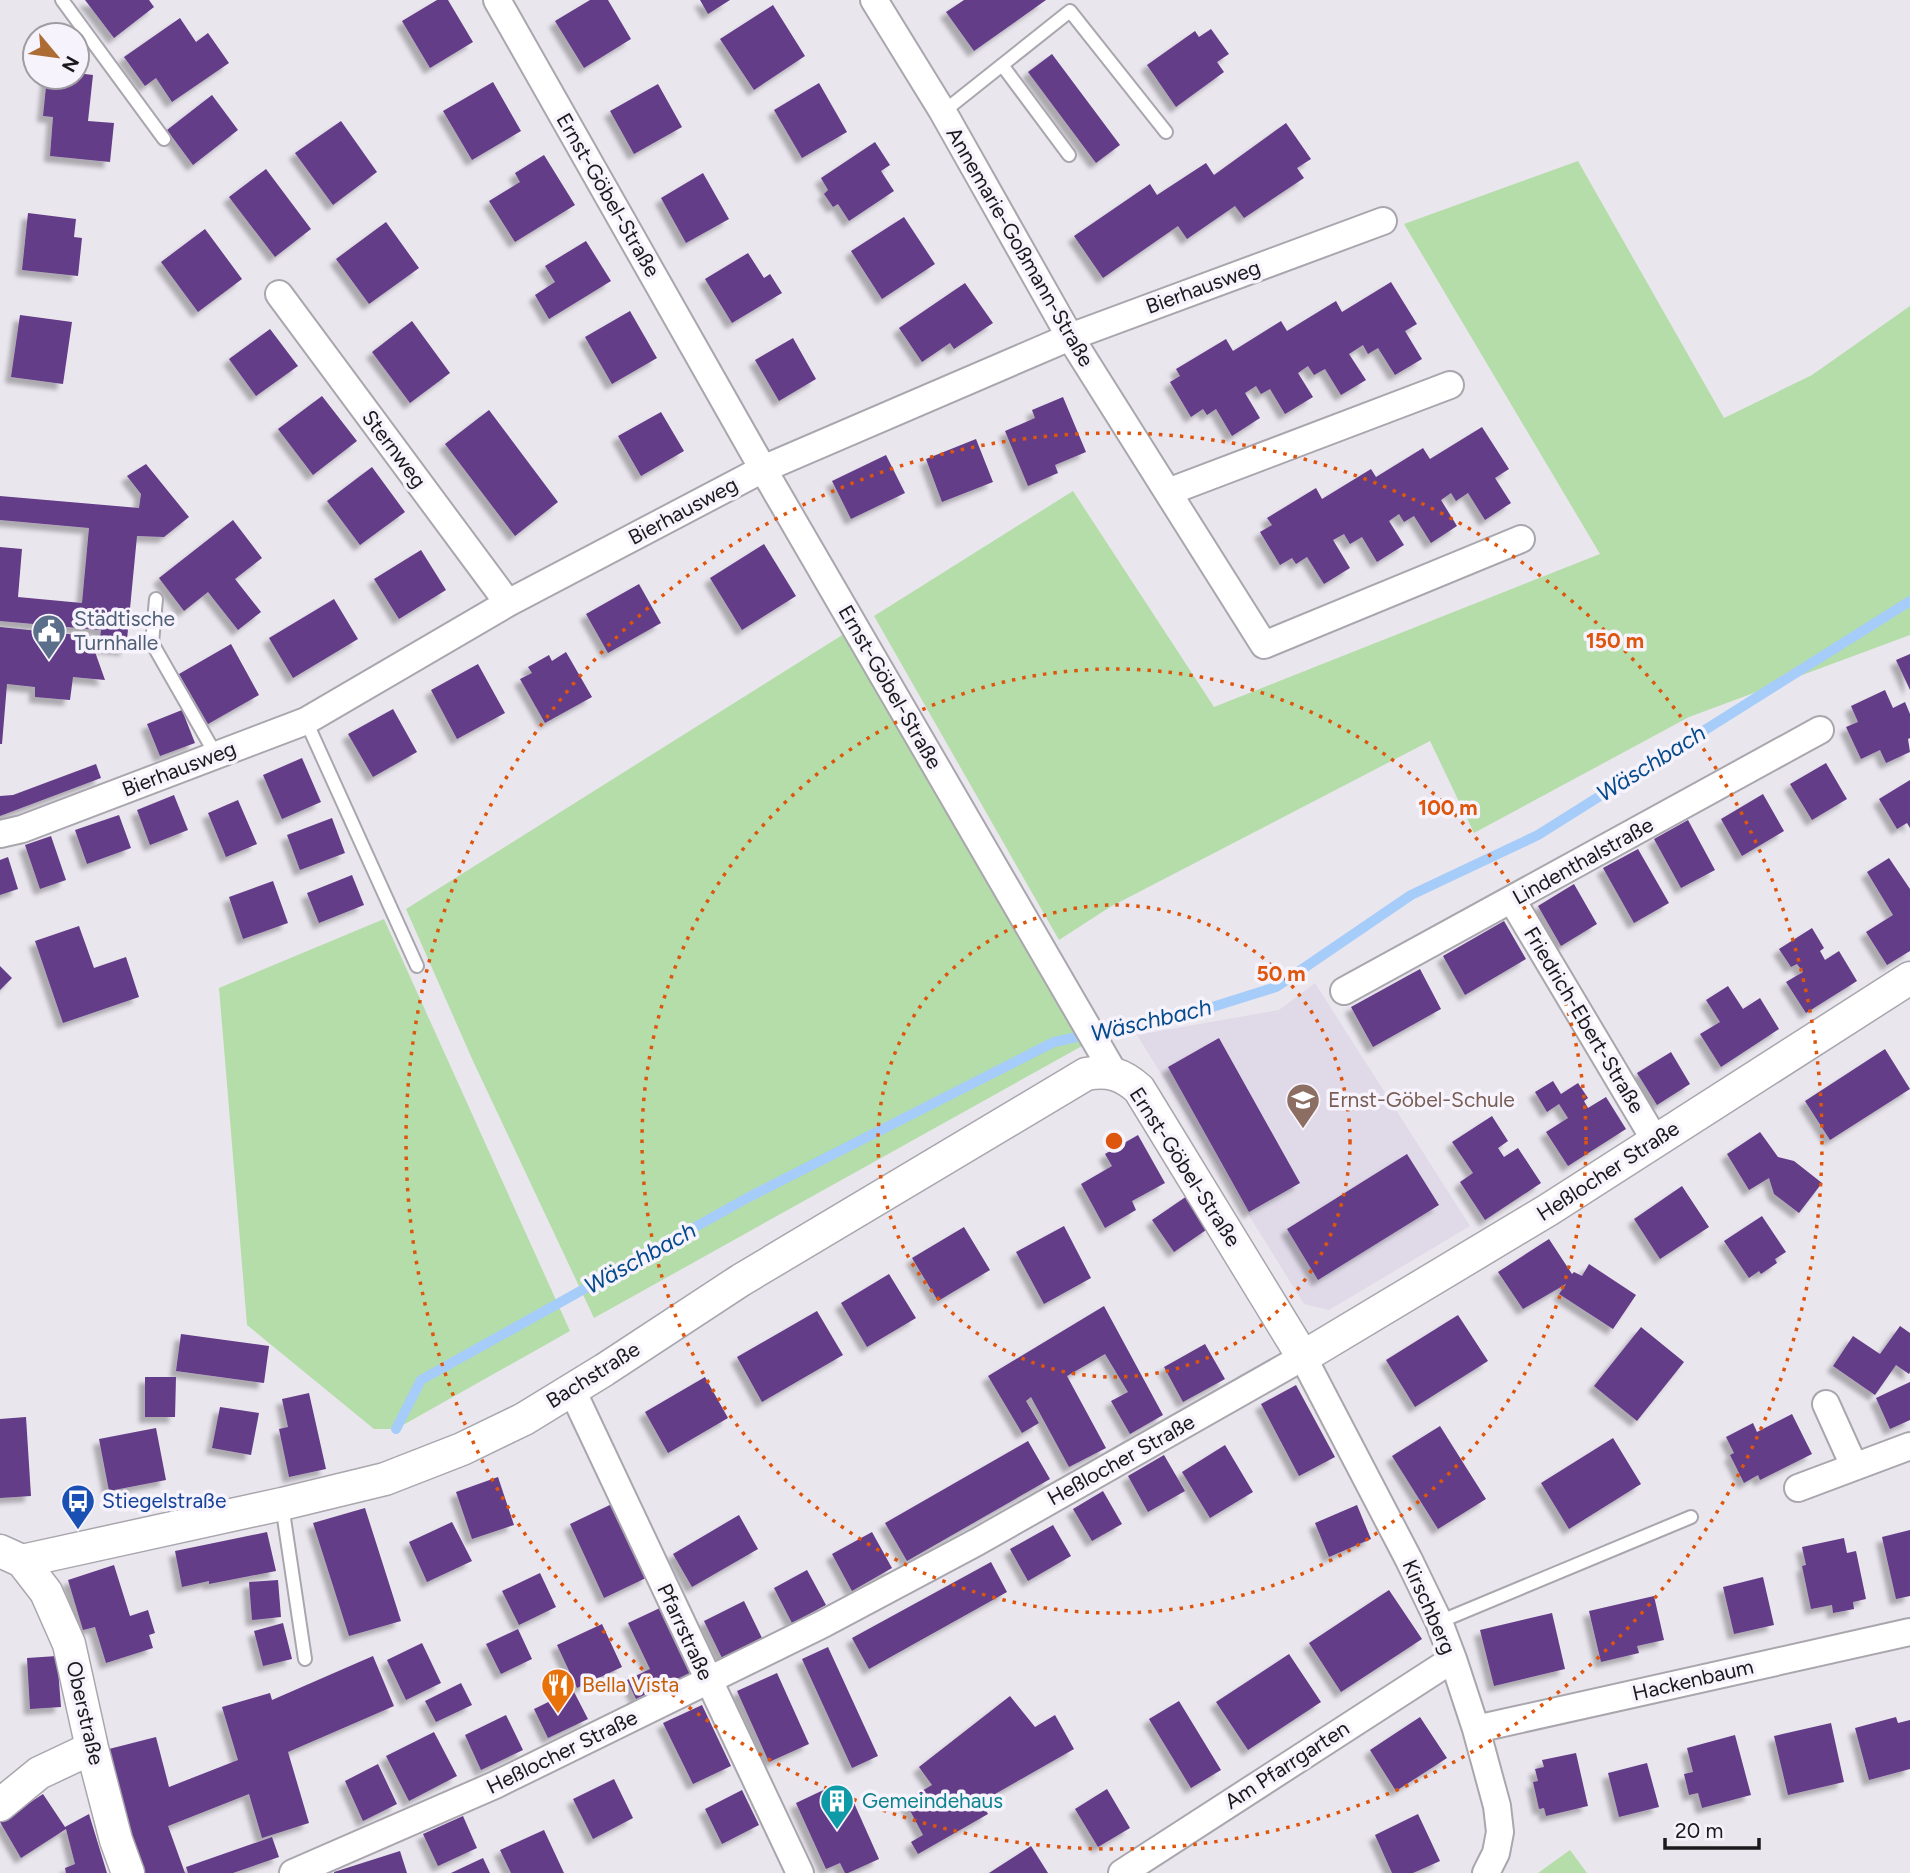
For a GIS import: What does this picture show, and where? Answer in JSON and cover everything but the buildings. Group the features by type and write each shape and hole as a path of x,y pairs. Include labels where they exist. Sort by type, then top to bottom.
{"street":[{"name":"Ernst-Göbel-Straße","path":"497,0 763,469 1083,1019 1110,1064 1139,1089 1303,1357"},
{"name":"Annemarie-Goßmann-Straße","path":"874,0 943,112 1070,337 1264,645 1521,539"},
{"name":"Bierhausweg","path":"0,834 22,829 306,720 508,603 763,469 1070,337 1383,221"},
{"name":"Sternweg","path":"279,294 508,603"},
{"path":"1168,492 1450,385"},
{"name":"Lindenthalstraße","path":"1344,991 1821,730"},
{"name":"Friedrich-Ebert-Straße","path":"1512,900 1655,1140"},
{"name":"Heßlocher Straße","path":"293,1873 495,1785 824,1624 976,1542 1303,1357 1548,1210 1910,978"},
{"name":"Bachstraße","path":"11,1556 282,1504 385,1479 462,1449 524,1419 741,1280 1086,1074 1100,1072 1110,1064"},
{"name":"Kirschberg","path":"1303,1357 1439,1622 1453,1659 1497,1806 1500,1832 1496,1853 1486,1873"},
{"name":"Pfarrstraße","path":"572,1390 800,1873"},
{"path":"1826,1404 1854,1466"},
{"path":"1798,1488 1910,1446"},
{"name":"Oberstraße","path":"11,1556 46,1592 69,1644 92,1748 116,1840 128,1873"},
{"name":"Hackenbaum","path":"1476,1729 1910,1632"},
{"name":"Am Pfarrgarten","path":"1122,1873 1453,1659"},
{"path":"0,1805 39,1773 92,1748"}],"lane":[{"path":"62,0 164,139"},
{"path":"943,112 1070,11 1166,132"},
{"path":"1002,65 1069,155"},
{"path":"156,599 152,643 216,755"},
{"path":"306,720 417,966"},
{"path":"282,1504 306,1659"},
{"path":"1439,1622 1690,1517"}],"shaded area":[{"name":"Ernst-Göbel-Schule","path":"1315,983 1470,1226 1329,1310 1304,1304 1137,1035 1279,1010"}],"green space":[{"path":"1578,161 1724,418 1812,375 1910,306 1910,635 1689,717 1474,833 1430,741 1110,907 1059,940 874,616 1073,491 1214,707 1600,554 1404,224"},
{"path":"847,632 1082,1046 594,1318 473,1061 406,909"},
{"path":"384,919 570,1331 396,1429 374,1429 247,1325 219,988"},
{"path":"1570,1850 1587,1873 1538,1873"}],"waterway":[{"name":"Wäschbach","path":"396,1429 421,1380 749,1197 1054,1042 1206,1009 1276,987 1411,895 1538,835 1910,601"}],"place":[{"name":"Städtische Turnhalle","path":"49,661"},
{"name":"Ernst-Göbel-Schule","path":"1303,1130"},
{"name":"Stiegelstraße","path":"78,1531"},
{"name":"Bella Vista","path":"558,1715"},
{"name":"Gemeindehaus","path":"837,1831"}]}
